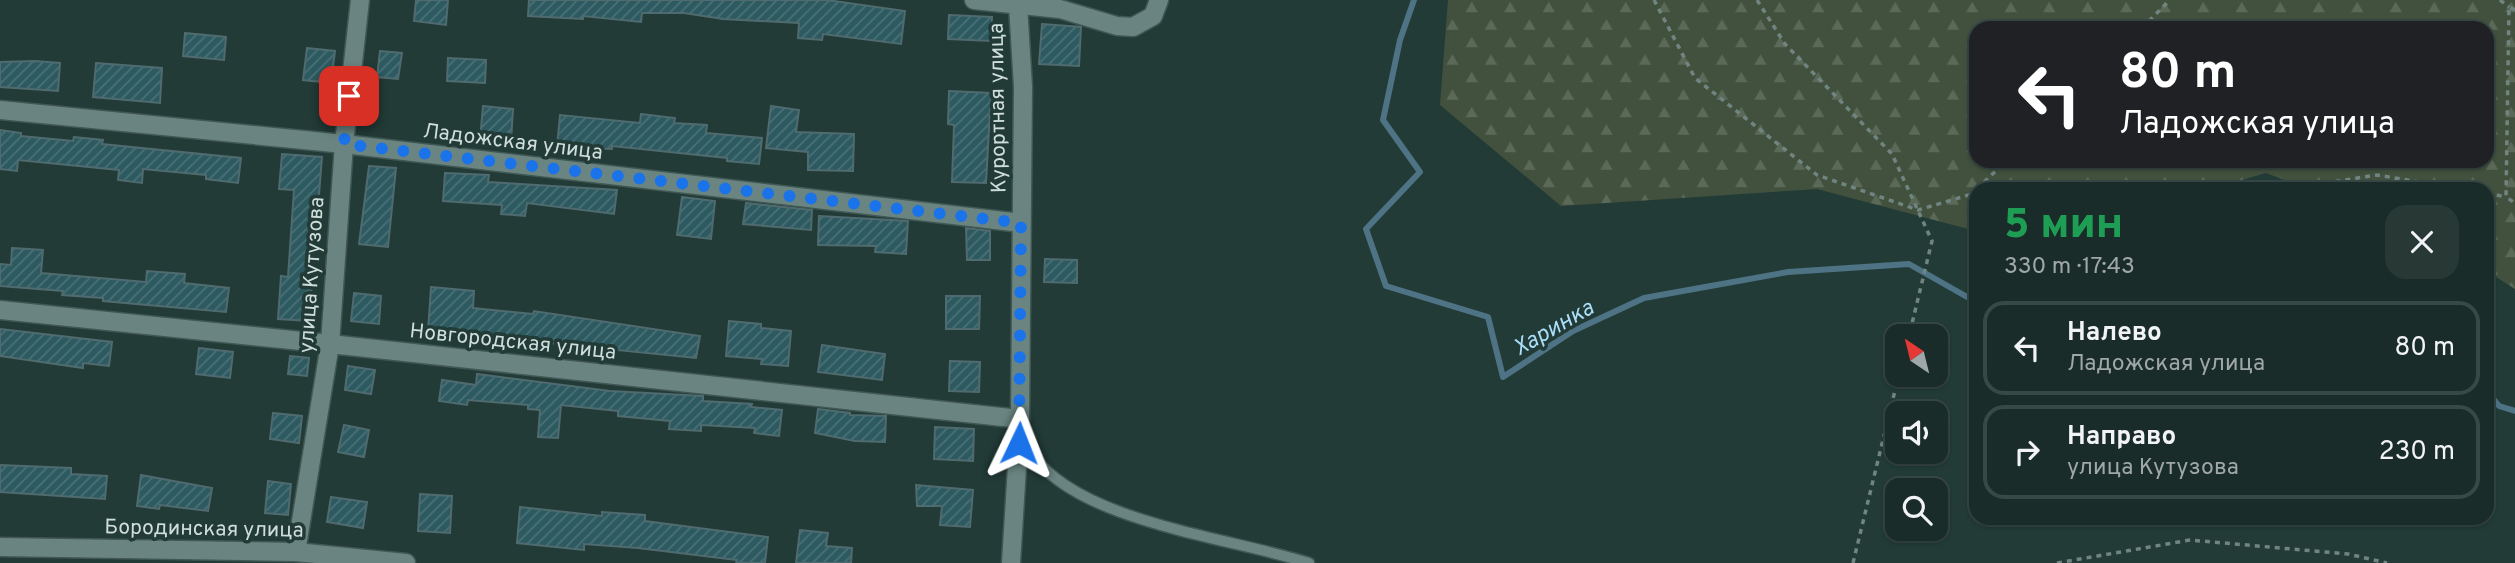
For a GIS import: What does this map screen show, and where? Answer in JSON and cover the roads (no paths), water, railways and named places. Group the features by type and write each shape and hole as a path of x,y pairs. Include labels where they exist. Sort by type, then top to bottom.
{"street":[{"name":"улица Кутузова","path":"296,552 330,344 344,144 360,0"},
{"path":"974,0 1060,9 1117,26 1133,27 1153,16 1159,0"},
{"name":"Курортная улица","path":"1018,5 1023,87 1020,419"},
{"name":"Ладожская улица","path":"0,110 344,144 1021,223"},
{"name":"Новгородская улица","path":"0,310 1020,419"},
{"path":"1012,563 1020,419"},
{"name":"Бородинская улица","path":"0,547 296,552 406,563"}],"lane":[{"path":"1020,419 1031,454 1060,483 1093,503 1309,563"}],"waterway":[{"name":"Харинка","path":"1414,0 1400,40 1383,120 1420,172 1366,229 1386,286 1488,317 1503,377 1573,331 1644,298 1788,272 1909,264 1969,298"},
{"name":"Харинка","path":"2494,400 2499,406 2515,411"}]}
